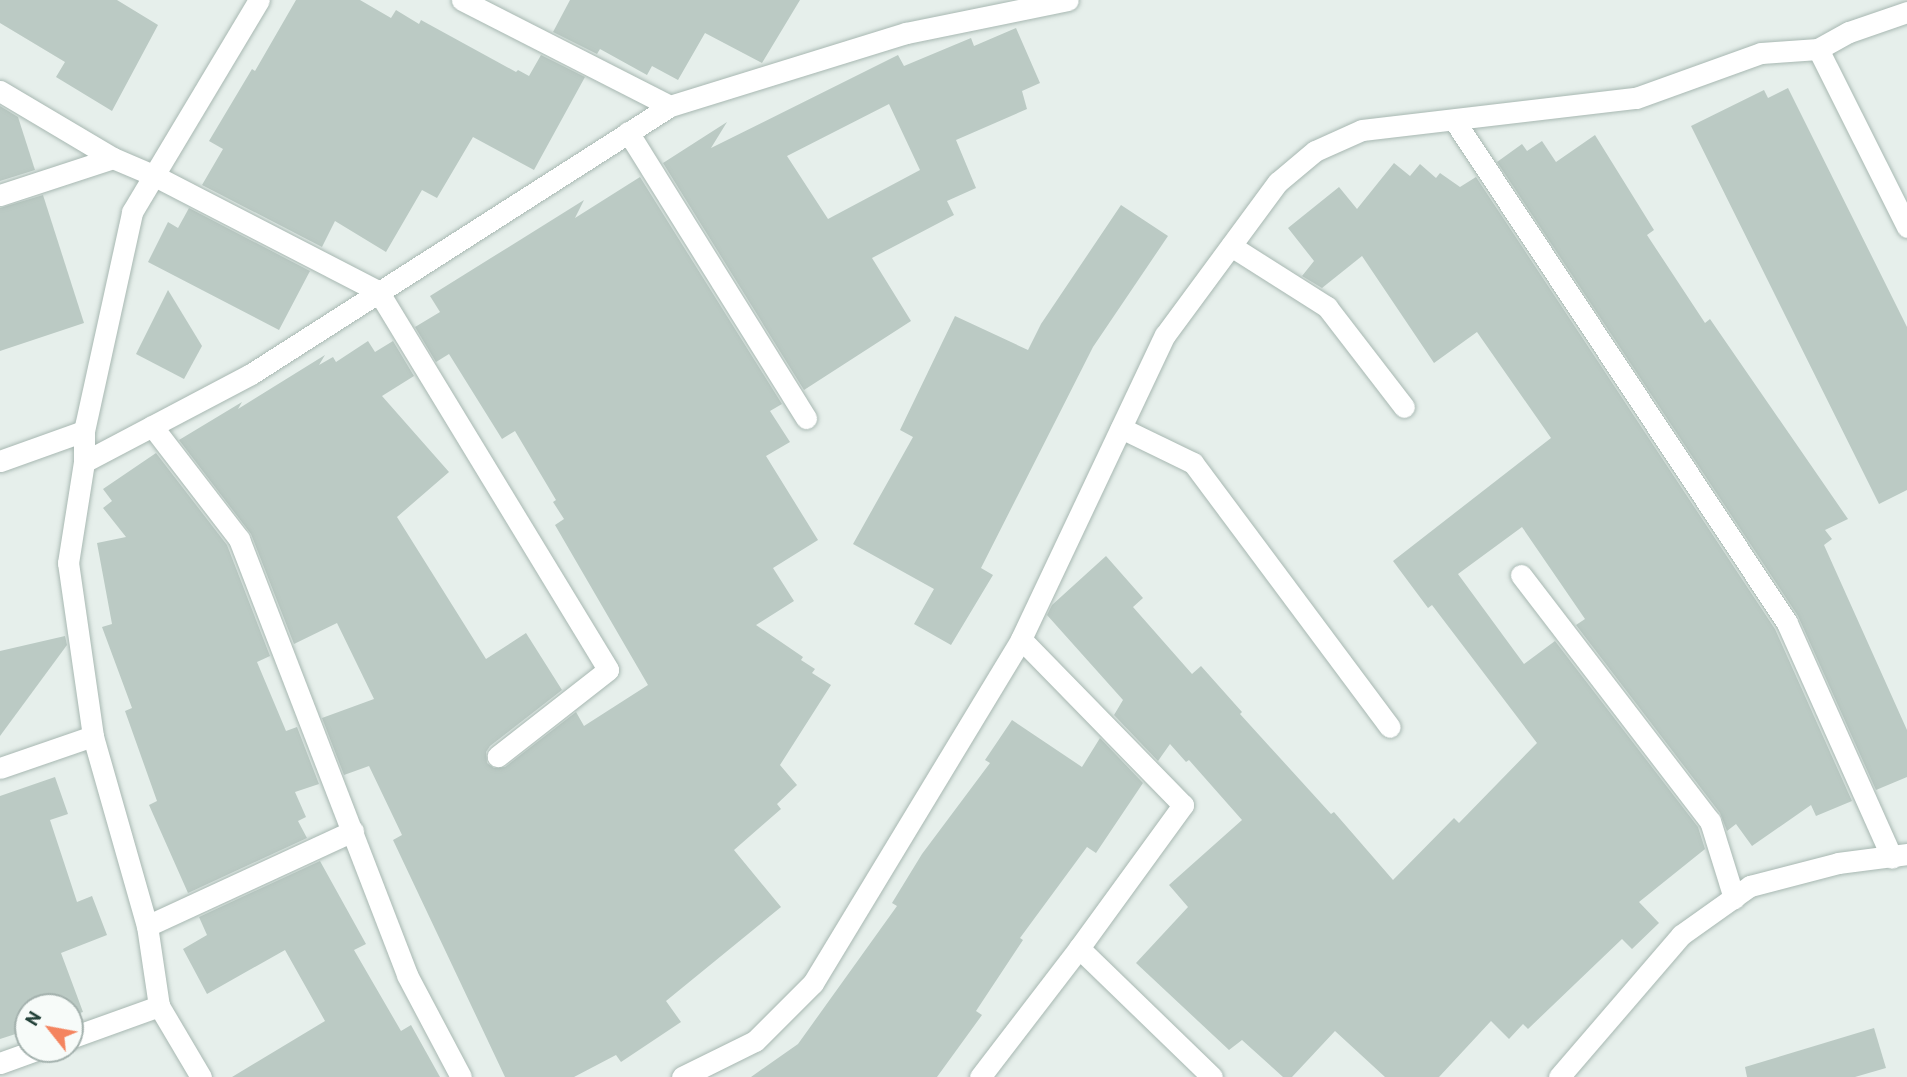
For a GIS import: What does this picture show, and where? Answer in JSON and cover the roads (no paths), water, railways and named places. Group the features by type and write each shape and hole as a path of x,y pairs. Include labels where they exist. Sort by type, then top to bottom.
{"street":[{"path":"201,1077 159,1006 147,926 93,736 68,563 84,463 84,431 132,212 260,0"},
{"path":"462,0 670,106"},
{"path":"84,463 251,374 378,290 670,106 906,33 1032,5 1068,0"},
{"path":"682,1077 755,1041 813,983 1021,639 1166,335 1278,182 1315,151 1362,130 1636,98 1762,54 1818,49 1849,32 1907,12"},
{"path":"1818,49 1907,227"},
{"path":"0,91 113,158 153,175 378,290 608,670 498,756"},
{"path":"1454,120 1787,623 1900,856 1838,863 1750,886 1681,935 1559,1077"},
{"path":"628,132 806,418"},
{"path":"0,195 113,158"},
{"path":"1231,246 1327,307 1404,407"},
{"path":"152,426 240,539 407,975 461,1077"},
{"path":"1121,428 1193,463 1390,727"},
{"path":"0,461 84,431"},
{"path":"1521,575 1710,821 1734,898"},
{"path":"980,1077 1079,948 1183,805 1021,639"},
{"path":"0,768 93,736"},
{"path":"147,926 353,831"},
{"path":"1079,948 1212,1077"},
{"path":"84,1033 159,1006"}]}
